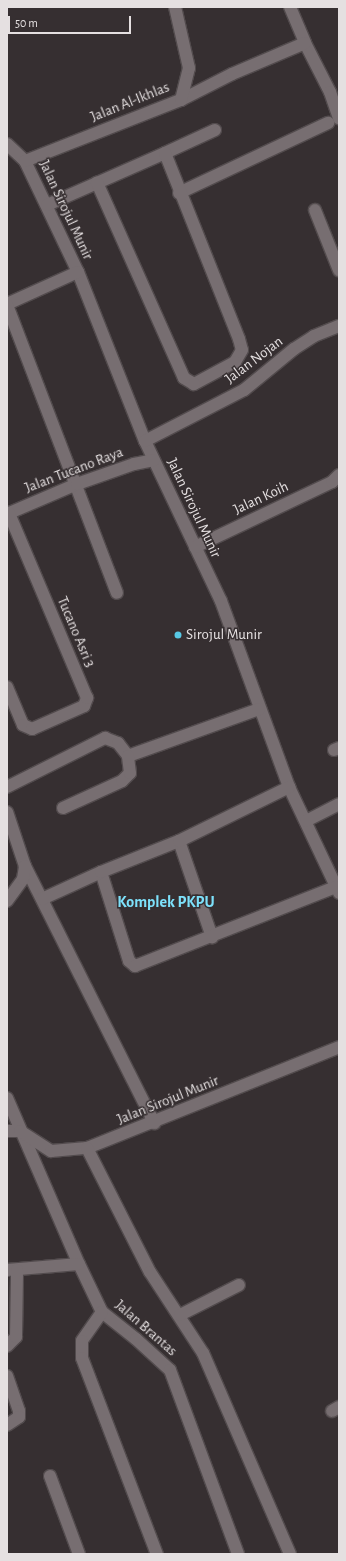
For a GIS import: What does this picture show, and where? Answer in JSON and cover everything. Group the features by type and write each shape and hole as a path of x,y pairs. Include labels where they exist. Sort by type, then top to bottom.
{"street":[{"name":"Jalan Al-Ikhlas","path":"25,161 181,100 188,68 175,7"},
{"path":"179,193 334,120 330,92 305,43 290,7"},
{"path":"181,100 232,74 305,43"},
{"path":"47,205 215,130"},
{"name":"Jalan Sirojul Munir","path":"7,144 25,161 78,272 146,442 221,601 259,709 289,787 337,890"},
{"path":"97,183 184,378 187,383 194,384 235,362 242,350 179,193 165,153"},
{"path":"315,210 339,270"},
{"path":"78,272 7,305 118,593"},
{"name":"Jalan Nojan","path":"146,442 244,390 294,349 314,336 339,326"},
{"name":"Jalan Tucano Raya","path":"8,514 77,484 134,464 154,460"},
{"name":"Jalan Koih","path":"195,547 332,482 339,475"},
{"name":"Tucano Asri 3","path":"7,688 24,725 28,729 32,730 84,706 87,698 8,514"},
{"path":"128,756 259,709"},
{"path":"7,787 105,738 118,743 128,756 130,773 122,781 63,808"},
{"path":"42,899 101,872 180,841 289,787"},
{"path":"306,821 339,804"},
{"path":"7,812 25,866 154,1123"},
{"path":"180,841 212,937"},
{"path":"7,901 23,879 25,866"},
{"path":"101,872 129,961 135,966 337,890"},
{"name":"Jalan Sirojul Munir","path":"20,1131 51,1151 87,1148 154,1123 339,1047"},
{"name":"Jalan Brantas","path":"7,1098 20,1131 79,1264 102,1312 136,1339 170,1370 238,1554"},
{"path":"7,1131 20,1131"},
{"path":"87,1148 135,1246 203,1353 290,1554"},
{"path":"7,1346 16,1337 12,1270 79,1264"},
{"path":"180,1315 239,1285"},
{"path":"102,1312 82,1341 82,1358 157,1554"},
{"path":"7,1376 19,1411 19,1417 7,1425"},
{"path":"50,1476 79,1554"}],"place":[{"name":"Sirojul Munir","path":"178,635"}],"district":[{"name":"Komplek PKPU","path":"166,902"}]}
